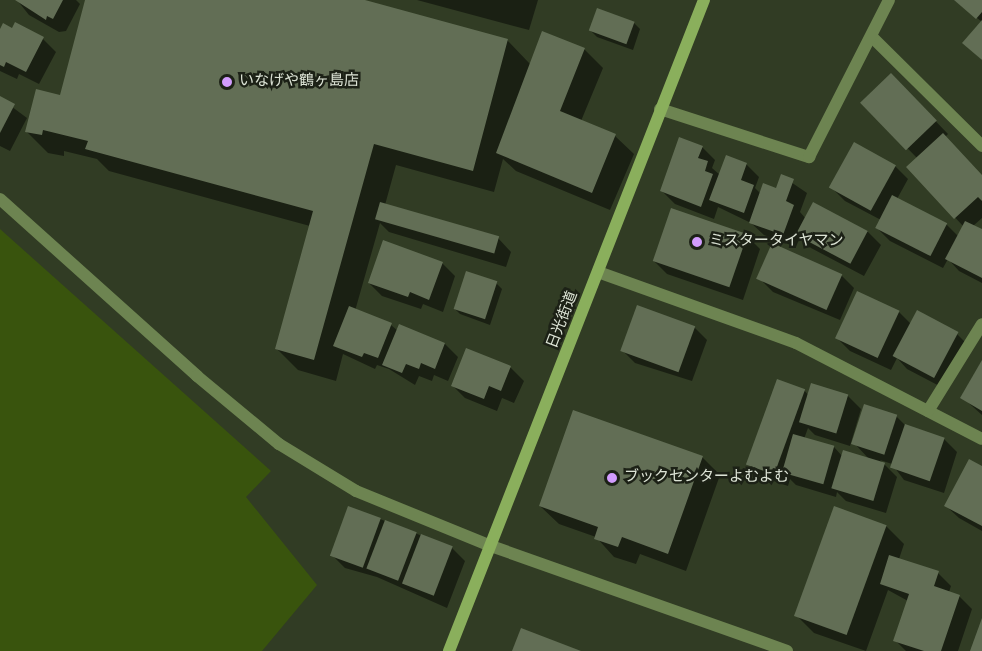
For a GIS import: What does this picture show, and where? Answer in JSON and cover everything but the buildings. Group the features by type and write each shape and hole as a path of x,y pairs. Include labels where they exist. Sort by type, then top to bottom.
{"street":[{"name":"日光街道","path":"448,651 704,0"},
{"path":"660,109 809,157 872,38 889,0"},
{"path":"872,38 982,146"},
{"path":"0,199 197,376 279,444 356,491 491,546 787,651"},
{"path":"598,272 796,343 982,440"},
{"path":"928,411 982,324"}],"green space":[{"path":"0,229 271,471 246,497 317,585 262,651 0,651"}],"place":[{"name":"いなげや鶴ヶ島店","path":"227,82"},
{"name":"ミスタータイヤマン","path":"697,242"},
{"name":"ブックセンターよむよむ","path":"612,478"}]}
